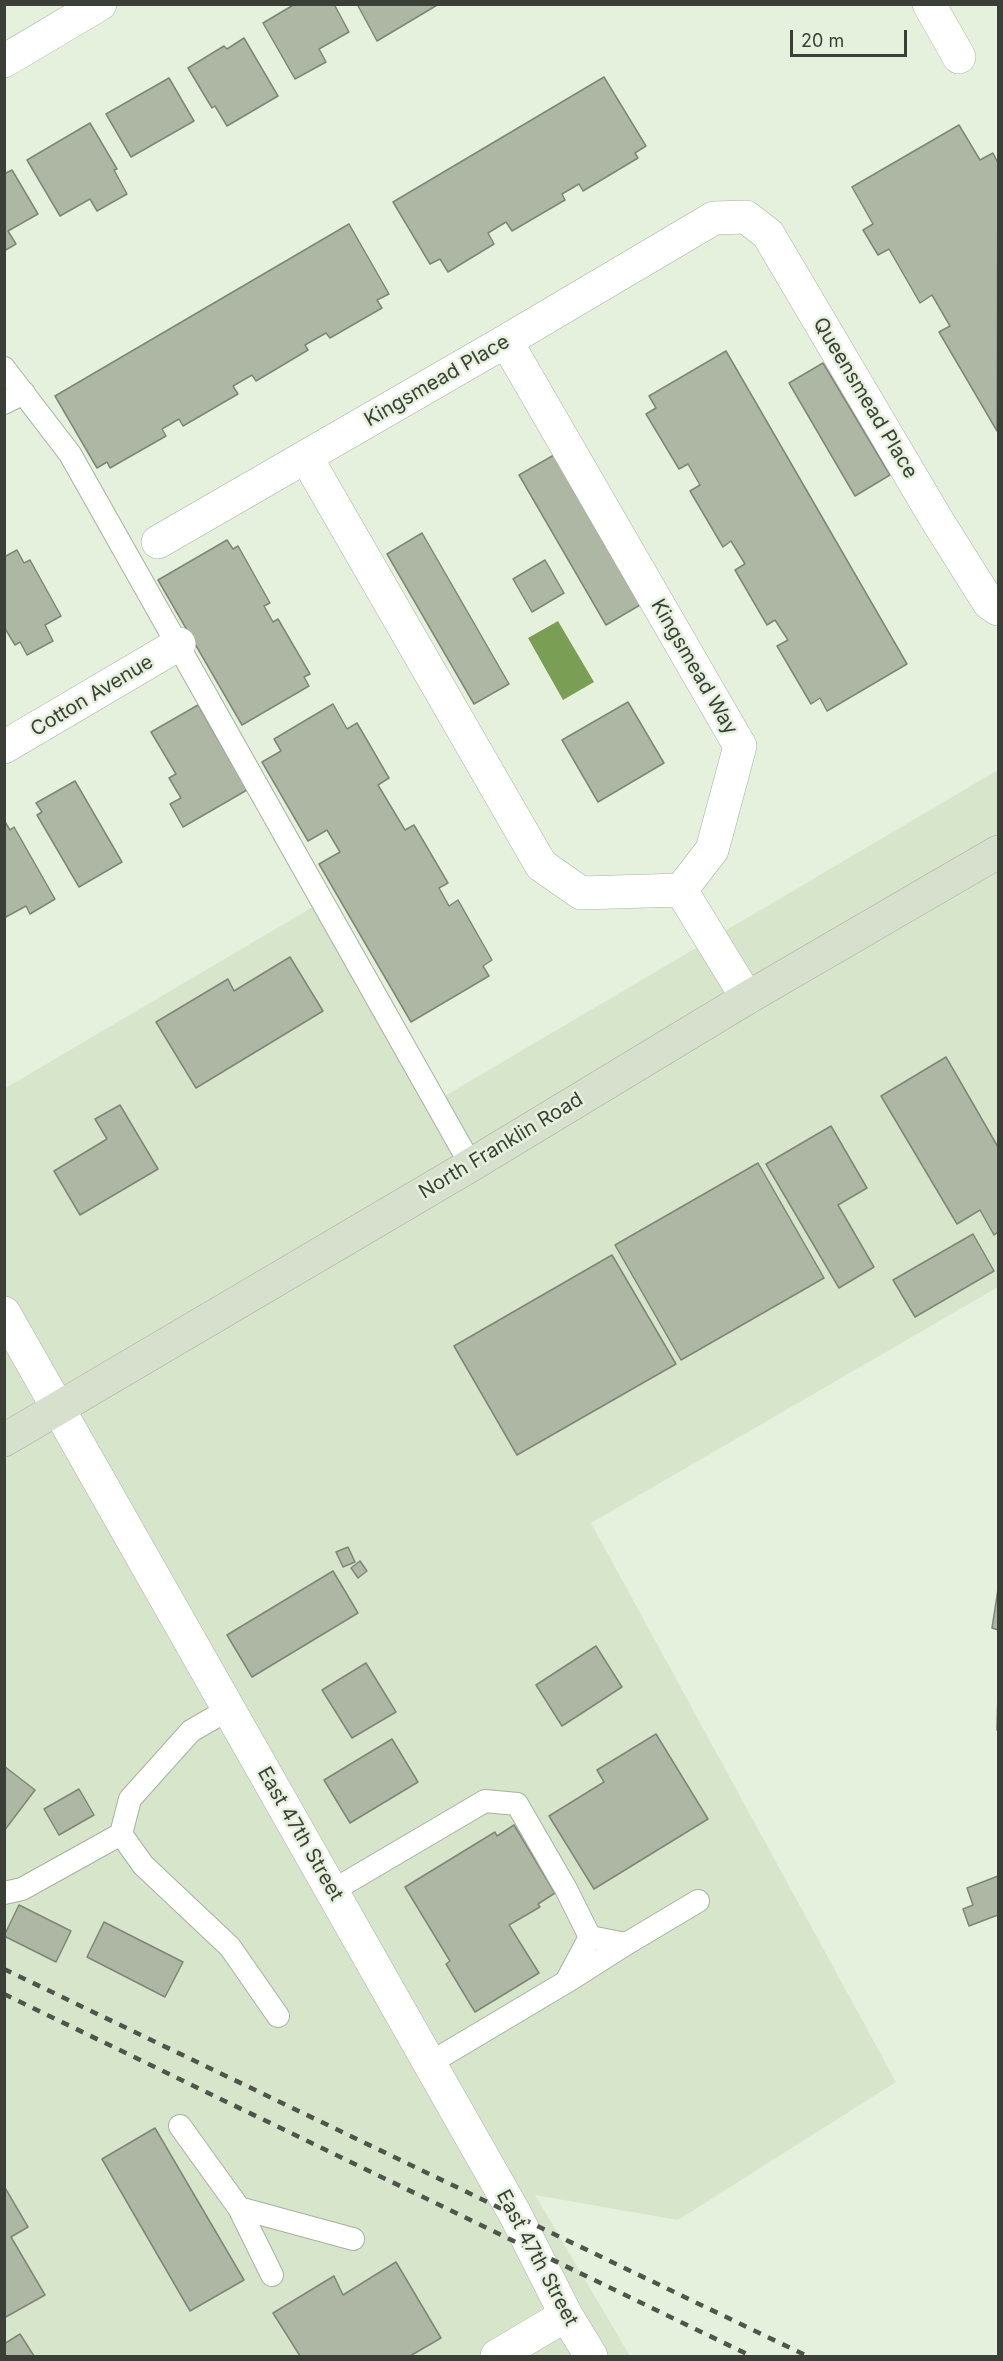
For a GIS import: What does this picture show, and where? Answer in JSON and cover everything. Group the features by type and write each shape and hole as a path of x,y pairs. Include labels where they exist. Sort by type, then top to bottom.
{"main road":[{"name":"North Franklin Road","path":"4,1440 471,1165 747,998 999,852"}],"street":[{"path":"4,61 100,4"},
{"path":"929,4 959,57"},
{"name":"Queensmead Place","path":"714,218 746,217 768,234 941,526 989,603 999,609"},
{"name":"Kingsmead Place","path":"159,542 714,218"},
{"name":"Kingsmead Way","path":"506,341 740,746 712,850 681,890"},
{"path":"306,457 541,865 581,893 681,890 747,998"},
{"name":"Cotton Avenue","path":"4,747 179,644"},
{"name":"East 47th Street","path":"4,1313 515,2214 566,2315 591,2356"},
{"path":"497,2356 566,2315"}],"lane":[{"path":"4,368 14,398 70,454 471,1165"},
{"path":"4,1893 22,1889 121,1834 130,1799 191,1731 229,1709"},
{"path":"332,1891 485,1801 517,1804 566,1889 590,1937"},
{"path":"121,1834 143,1865 230,1947 278,2016"},
{"path":"430,2063 699,1901"},
{"path":"590,1937 626,1944"},
{"path":"566,1982 590,1937"},
{"path":"180,2126 239,2208 272,2275"},
{"path":"239,2208 353,2239"}],"shaded area":[{"path":"558,621 594,682 563,700 528,638"},
{"path":"998,770 998,1287 591,1523 896,2082 678,2220 535,2195 630,2356 5,2356 4,1089 311,908 325,905 438,1100"}],"building":[{"path":"295,4 334,4 349,32 319,49 326,62 295,79 263,23"},
{"path":"357,4 439,4 377,41"},
{"path":"244,38 278,96 227,126 215,106 212,108 188,68 224,46 227,49"},
{"path":"604,77 646,146 635,153 638,158 583,191 579,184 562,194 565,200 512,231 506,222 488,233 494,244 448,272 440,259 430,264 393,202"},
{"path":"169,78 194,121 131,157 106,114"},
{"path":"90,123 117,169 114,170 127,194 97,211 90,199 60,216 27,160"},
{"path":"959,125 980,160 993,153 998,163 997,431 939,332 950,326 932,295 920,303 889,249 878,255 863,230 873,224 852,187"},
{"path":"12,170 38,214 8,231 16,244 4,251 4,174"},
{"path":"349,224 389,294 377,300 382,308 330,338 326,333 305,345 308,350 256,381 252,375 233,386 238,394 183,426 179,419 162,429 166,436 110,468 107,462 97,468 55,396"},
{"path":"726,351 907,664 827,711 820,698 811,704 777,646 788,640 775,620 767,625 735,570 745,564 731,541 723,547 690,491 700,485 688,464 679,469 646,414 656,408 649,396"},
{"path":"823,363 890,475 855,496 789,383"},
{"path":"554,455 640,605 606,625 519,475"},
{"path":"422,533 509,684 474,704 387,554"},
{"path":"227,540 233,549 238,546 270,603 264,606 273,622 278,619 310,674 304,677 309,686 242,725 158,580"},
{"path":"17,550 24,563 30,560 61,616 45,625 53,641 27,655 20,642 15,645 4,627 4,557"},
{"path":"545,560 564,593 532,612 513,579"},
{"path":"628,702 664,763 598,802 562,740"},
{"path":"333,704 347,729 357,723 389,778 378,785 405,830 414,825 448,883 439,888 449,906 458,900 492,960 483,966 489,976 411,1022 319,864 340,852 327,830 308,841 262,762 281,751 274,739"},
{"path":"198,705 247,790 183,827 170,804 181,798 169,778 176,774 151,732"},
{"path":"75,781 122,862 79,887 37,815 42,812 36,803"},
{"path":"4,820 10,830 14,827 55,899 30,914 26,906 4,918"},
{"path":"290,957 323,1011 196,1088 156,1022 228,979 234,991"},
{"path":"946,1057 998,1147 998,1232 994,1235 980,1210 957,1224 881,1096"},
{"path":"120,1105 158,1169 80,1215 54,1171 107,1139 95,1119"},
{"path":"831,1126 867,1188 838,1205 874,1267 839,1288 766,1164"},
{"path":"758,1163 824,1278 681,1360 615,1245"},
{"path":"973,1234 994,1271 915,1317 893,1280"},
{"path":"612,1255 676,1364 517,1455 454,1346"},
{"path":"348,1547 355,1562 343,1567 336,1552"},
{"path":"360,1561 367,1571 358,1578 351,1568"},
{"path":"333,1571 358,1613 252,1677 227,1635"},
{"path":"998,1589 998,1630 992,1628"},
{"path":"596,1646 622,1687 562,1726 536,1685"},
{"path":"366,1663 396,1712 352,1738 322,1690"},
{"path":"656,1734 708,1819 594,1889 549,1816 604,1782 597,1770"},
{"path":"392,1739 418,1782 350,1823 324,1780"},
{"path":"4,1766 35,1790 4,1831"},
{"path":"79,1789 94,1815 59,1835 44,1809"},
{"path":"514,1825 555,1893 538,1904 540,1907 509,1925 539,1973 475,2012 446,1964 450,1961 405,1887 495,1832 497,1836"},
{"path":"998,1876 998,1915 969,1926 963,1909 973,1905 967,1888"},
{"path":"19,1905 71,1931 56,1962 4,1936"},
{"path":"104,1922 183,1962 165,1997 87,1957"},
{"path":"155,2128 244,2280 190,2311 102,2159"},
{"path":"4,2186 28,2227 11,2237 45,2295 4,2318"},
{"path":"396,2262 441,2338 410,2356 300,2356 273,2313 334,2276 343,2295"},
{"path":"20,2334 34,2356 4,2356 4,2344"}],"railway":[{"path":"4,1969 807,2356"},
{"path":"4,1994 751,2356"}]}
